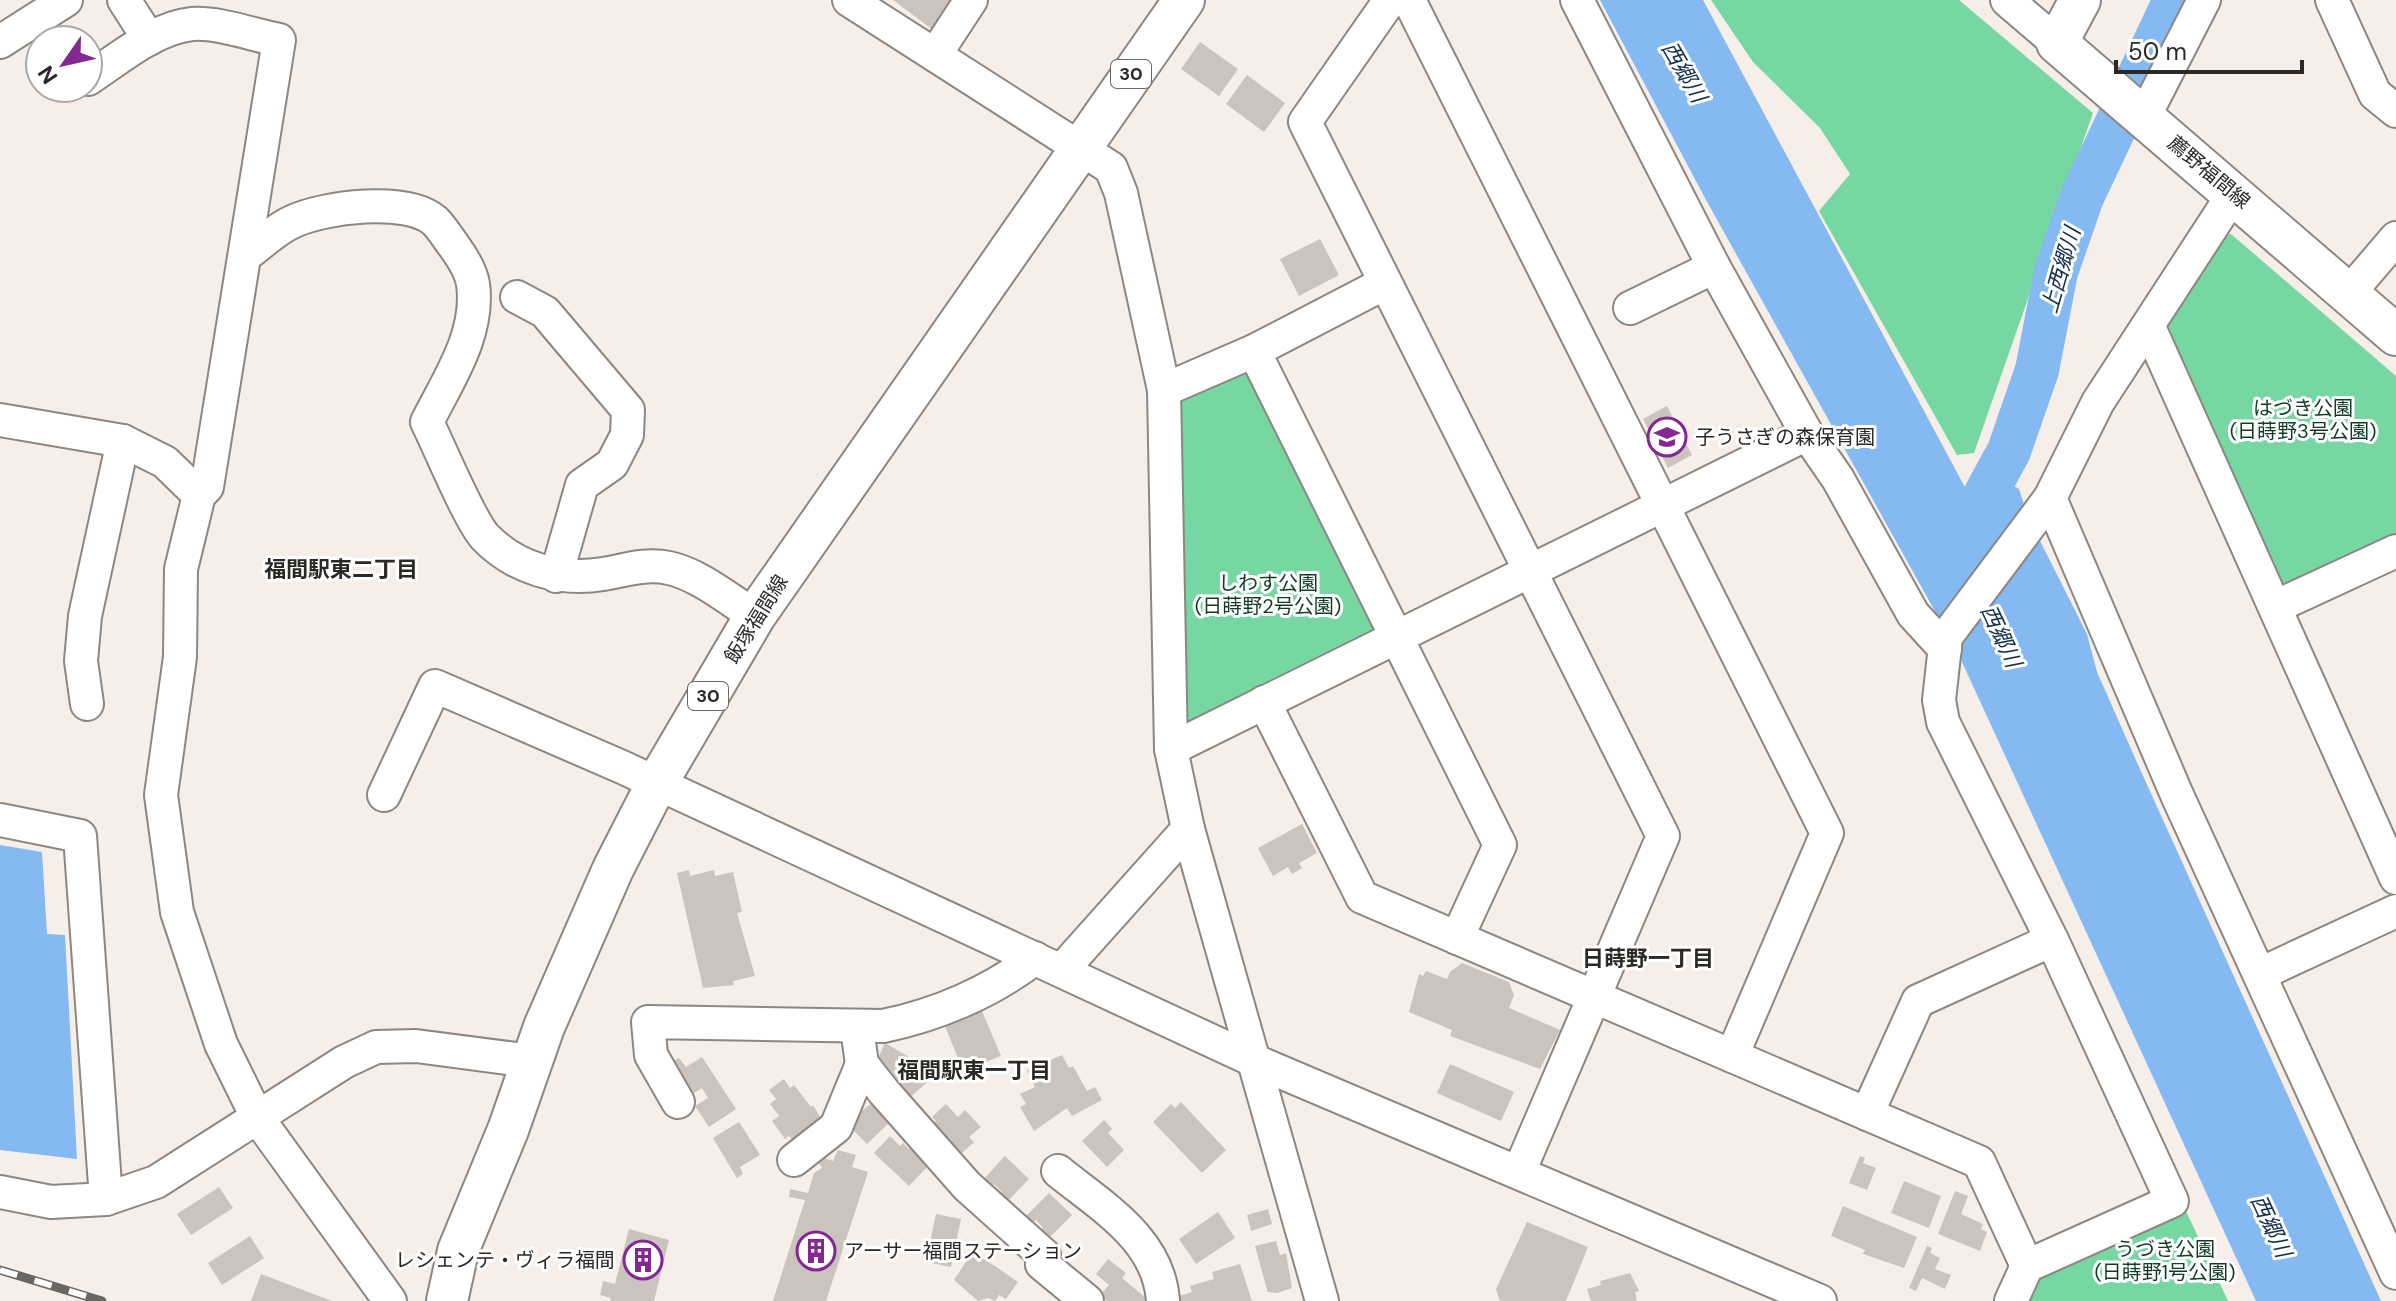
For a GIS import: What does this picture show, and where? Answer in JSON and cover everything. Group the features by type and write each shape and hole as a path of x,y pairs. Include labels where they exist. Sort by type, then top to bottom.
{"main road":[{"path":"2057,43 2080,0"},
{"name":"飯塚福間線","path":"447,1301 458,1251 508,1130 531,1061 613,869 657,783 755,616 1079,148 1174,5"},
{"name":"薦野福間線","path":"2057,43 2396,335"}],"street":[{"path":"0,42 66,0"},
{"path":"124,0 149,39"},
{"path":"849,0 1111,168 1121,193 1164,390 1171,749 1188,829 1322,1301"},
{"path":"935,55 971,0"},
{"path":"1390,0 1305,122 1663,836 1519,1172"},
{"path":"1409,0 1827,833 1732,1056"},
{"path":"1577,0 1714,267 1807,434 1838,479 1913,614 1946,643"},
{"path":"2007,0 2057,43"},
{"path":"2138,112 2204,0"},
{"path":"2332,0 2375,94 2396,111"},
{"path":"104,68 149,39 170,29 195,24 279,40 246,227 247,254 207,487 199,495 181,569 180,657 161,795 177,912 221,1044 257,1117 390,1301"},
{"path":"2011,1301 2027,1266 2172,1201 2052,940 1943,722 1939,700 1946,643 2042,508 2098,402 2234,193"},
{"path":"247,254 290,222 323,212 369,206 403,209 434,219 462,257 473,283 472,314 462,357 427,422 484,535 511,558 556,576 601,574 642,565 670,568 696,579 755,616"},
{"path":"2349,293 2396,238"},
{"path":"1630,308 1714,267"},
{"path":"1164,390 1254,351 1385,283"},
{"path":"517,297 545,312 628,410 627,435 612,464 582,485 556,576"},
{"path":"2149,327 2396,878"},
{"path":"1254,351 1500,845 1457,938"},
{"path":"0,420 123,441 165,462 199,495"},
{"path":"1171,749 1807,434"},
{"path":"87,704 81,661 85,616 123,441"},
{"path":"2042,508 2396,1273"},
{"path":"2275,607 2396,551"},
{"path":"384,795 435,686 657,783 1255,1061 1820,1301"},
{"path":"1264,702 1362,897 1979,1162 2027,1266"},
{"path":"0,820 80,836 106,1199"},
{"path":"678,1102 651,1055 648,1022 857,1028 912,1020 1048,964 1188,829"},
{"path":"2260,974 2396,911"},
{"path":"1867,1114 1918,1001 2052,940"},
{"path":"794,1160 836,1127 862,1064 857,1028"},
{"path":"0,1192 51,1202 106,1199 156,1182 344,1062 376,1047 416,1046 531,1061"},
{"path":"862,1064 967,1186 1044,1255 1042,1264 1087,1301"},
{"path":"1058,1171 1130,1230 1153,1257 1162,1285 1163,1301"}],"green space":[{"path":"1711,0 1959,0 2093,113 1974,453 1957,455 1819,211 1850,174 1820,128 1753,62"},
{"name":"はづき公園 (日蒔野3号公園)","path":"2231,234 2396,376 2396,539 2287,590 2276,587 2164,330 2223,235"},
{"name":"しわす公園 (日蒔野2号公園)","path":"1239,368 1250,371 1378,622 1374,636 1191,728 1182,717 1176,408 1182,399"},
{"name":"うづき公園 (日蒔野1号公園)","path":"2185,1209 2228,1301 2024,1301 2032,1280"}],"water":[{"name":"西郷川","path":"1600,0 1703,0 1967,491 2012,485 2019,489 2028,517 2087,634 2097,672 2139,767 2381,1301 2256,1301 1956,649 1705,198"},
{"path":"0,845 42,852 47,934 65,935 77,1159 0,1150"}],"building":[{"path":"893,0 953,0 933,30"},
{"path":"1200,42 1238,69 1219,96 1181,69"},
{"path":"1247,75 1285,103 1264,132 1226,104"},
{"path":"1320,239 1339,275 1299,296 1280,259"},
{"name":"子うさぎの森保育園","path":"1667,406 1692,455 1668,468 1643,419"},
{"path":"1302,824 1317,853 1299,863 1302,868 1292,874 1288,867 1273,876 1258,848"},
{"path":"689,870 690,876 714,870 715,876 733,872 742,912 737,913 755,976 733,981 734,985 703,988 677,873"},
{"path":"1462,963 1509,982 1514,995 1509,1008 1560,1030 1540,1069 1450,1036 1452,1030 1409,1012 1419,974 1423,976 1426,971 1447,979 1450,972"},
{"path":"982,1011 1001,1056 963,1071 945,1026"},
{"path":"885,1043 909,1057 918,1067 921,1064 933,1077 907,1100 875,1065"},
{"path":"1062,1055 1069,1068 1073,1066 1087,1091 1095,1087 1102,1100 1072,1116 1067,1108 1034,1131 1020,1107 1026,1104 1020,1094 1035,1087 1027,1070"},
{"path":"702,1057 736,1109 709,1127 695,1106 708,1098 702,1088 689,1096 669,1064 679,1058 686,1067"},
{"path":"1450,1064 1514,1092 1501,1121 1437,1093"},
{"path":"784,1079 790,1088 794,1085 811,1107 813,1105 823,1122 794,1141 789,1136 785,1139 772,1121 779,1116 770,1104 776,1099 769,1090"},
{"path":"873,1102 894,1118 867,1144 850,1127 856,1121 853,1118"},
{"path":"1181,1102 1226,1150 1202,1173 1153,1122 1171,1104 1175,1108"},
{"path":"946,1104 958,1117 965,1110 981,1127 969,1137 974,1142 962,1153 956,1147 953,1150 931,1125 936,1121 932,1117"},
{"path":"1104,1120 1112,1129 1108,1133 1124,1150 1107,1167 1082,1141"},
{"path":"739,1122 760,1155 740,1167 743,1174 737,1178 713,1138"},
{"path":"890,1136 900,1146 903,1143 909,1149 912,1146 930,1164 909,1186 874,1153"},
{"name":"アーサー福間ステーション","path":"838,1150 856,1155 852,1167 868,1172 826,1301 773,1301 805,1200 789,1197 790,1189 808,1193 814,1173 822,1168 818,1161 824,1158 833,1161"},
{"path":"1005,1156 1029,1179 1005,1204 997,1197 1002,1192 994,1184 988,1191 980,1183"},
{"path":"1860,1156 1865,1158 1863,1163 1876,1168 1867,1190 1849,1183"},
{"path":"1904,1181 1941,1196 1929,1228 1891,1213"},
{"path":"219,1187 233,1208 191,1235 177,1214"},
{"path":"1955,1191 1968,1196 1961,1214 1983,1224 1981,1229 1987,1232 1980,1251 1938,1234"},
{"path":"1049,1193 1072,1215 1047,1240 1039,1232 1043,1228 1036,1220 1031,1225 1024,1218"},
{"path":"1843,1206 1917,1237 1904,1268 1863,1254 1865,1250 1831,1236"},
{"path":"1268,1209 1272,1224 1251,1231 1247,1215"},
{"path":"1218,1212 1235,1238 1196,1264 1179,1239"},
{"path":"936,1214 961,1219 951,1267 926,1262"},
{"path":"1527,1222 1588,1247 1566,1301 1500,1301 1496,1289"},
{"name":"レシェンテ・ヴィラ福間","path":"629,1229 669,1240 654,1301 610,1301 611,1298 600,1295 603,1281 615,1284"},
{"path":"250,1236 264,1258 222,1285 208,1263"},
{"path":"1276,1241 1280,1255 1286,1253 1292,1288 1277,1293 1268,1292 1255,1246"},
{"path":"1927,1246 1932,1248 1930,1253 1940,1258 1935,1269 1951,1275 1945,1289 1922,1278 1916,1291 1909,1288"},
{"path":"973,1251 1018,1282 1006,1299 999,1295 995,1301 988,1298 978,1301 954,1280"},
{"path":"1108,1259 1126,1273 1122,1278 1147,1299 1145,1301 1107,1301 1100,1295 1109,1285 1096,1274"},
{"path":"1240,1264 1252,1301 1177,1301 1176,1297 1192,1292 1190,1286 1214,1279 1212,1272"},
{"path":"1630,1273 1639,1291 1635,1292 1637,1301 1591,1301 1587,1289 1601,1285 1600,1281"},
{"path":"261,1274 332,1301 251,1301"}],"waterway":[{"name":"上西郷川","path":"1960,541 2009,451 2037,370 2056,272 2082,197 2175,0"}],"railway":[{"path":"0,1270 102,1301"}],"place":[{"name":"子うさぎの森保育園","path":"1667,437"},
{"name":"アーサー福間ステーション","path":"816,1251"},
{"name":"レシェンテ・ヴィラ福間","path":"643,1260"}],"district":[{"name":"福間駅東二丁目","path":"341,569"},
{"name":"日蒔野一丁目","path":"1648,958"},
{"name":"福間駅東一丁目","path":"974,1070"}]}
